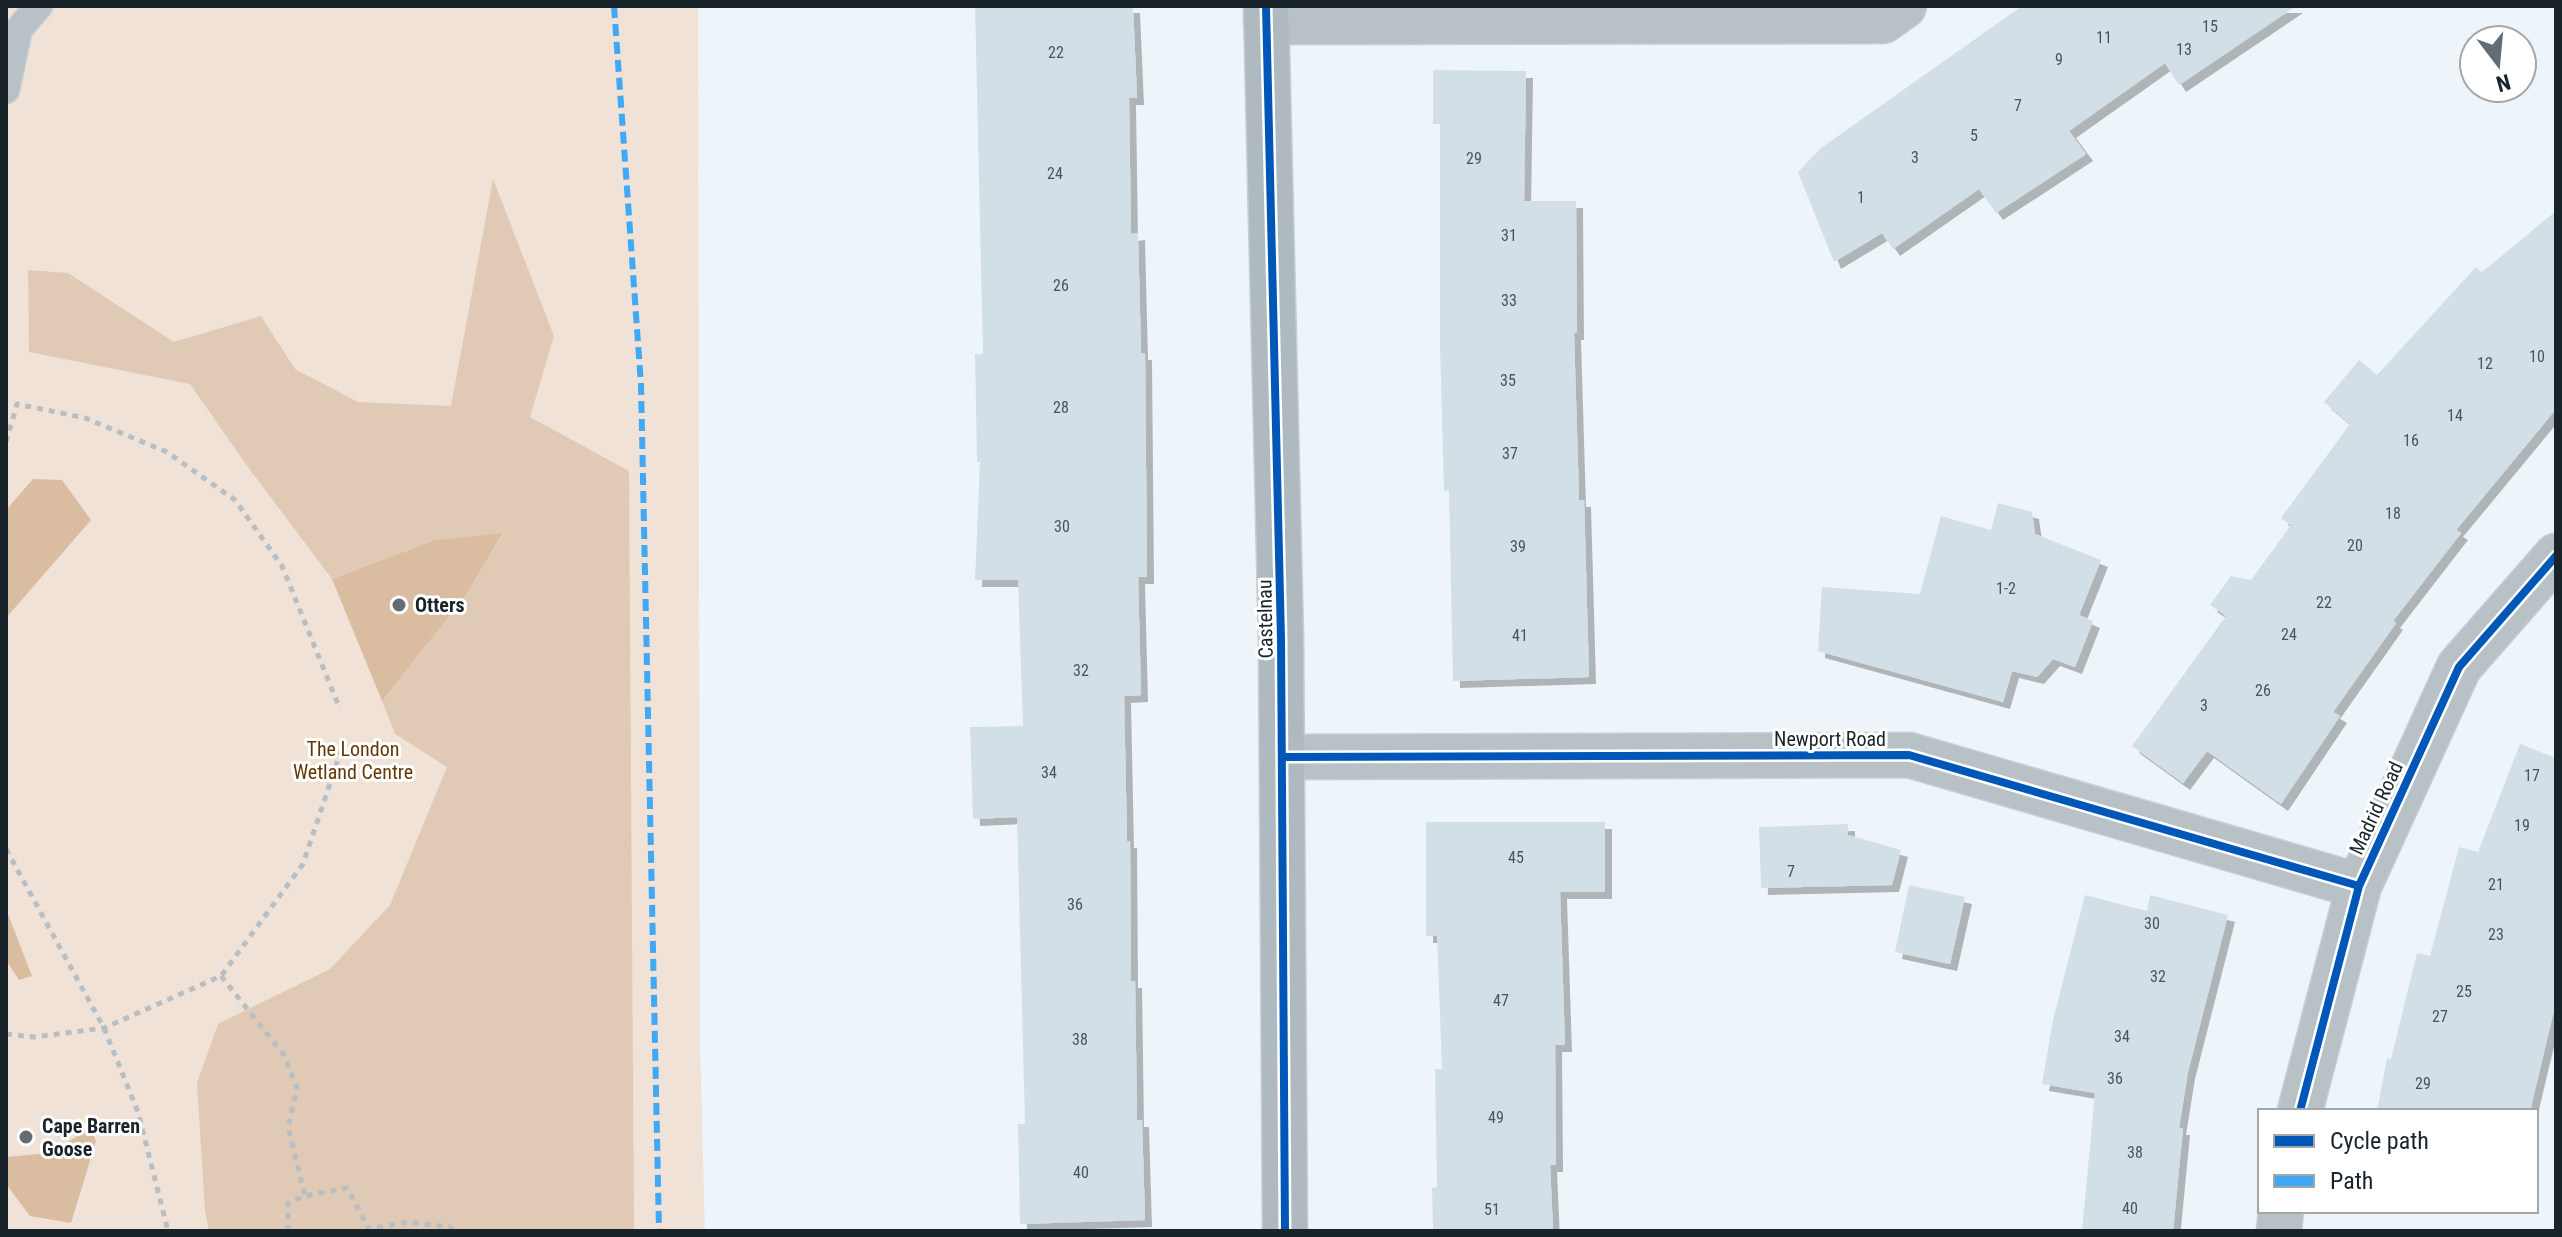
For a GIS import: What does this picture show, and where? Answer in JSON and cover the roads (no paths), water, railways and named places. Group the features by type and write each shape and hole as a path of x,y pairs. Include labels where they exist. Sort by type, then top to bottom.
{"main road":[{"name":"Castelnau","path":"1266,14 1282,757 1285,1231"}],"street":[{"path":"1266,14 1883,21 1904,6"},
{"name":"Madrid Road","path":"2301,1109 2359,886 2459,667 2556,556"},
{"name":"Newport Road","path":"1282,757 1909,755 2359,886"}],"lane":[{"path":"6,90 19,29 39,6"}],"place":[{"name":"Otters","path":"399,605"},
{"name":"Cape Barren Goose","path":"26,1137"}],"park label":[{"name":"The London Wetland Centre","path":"353,760"}]}
